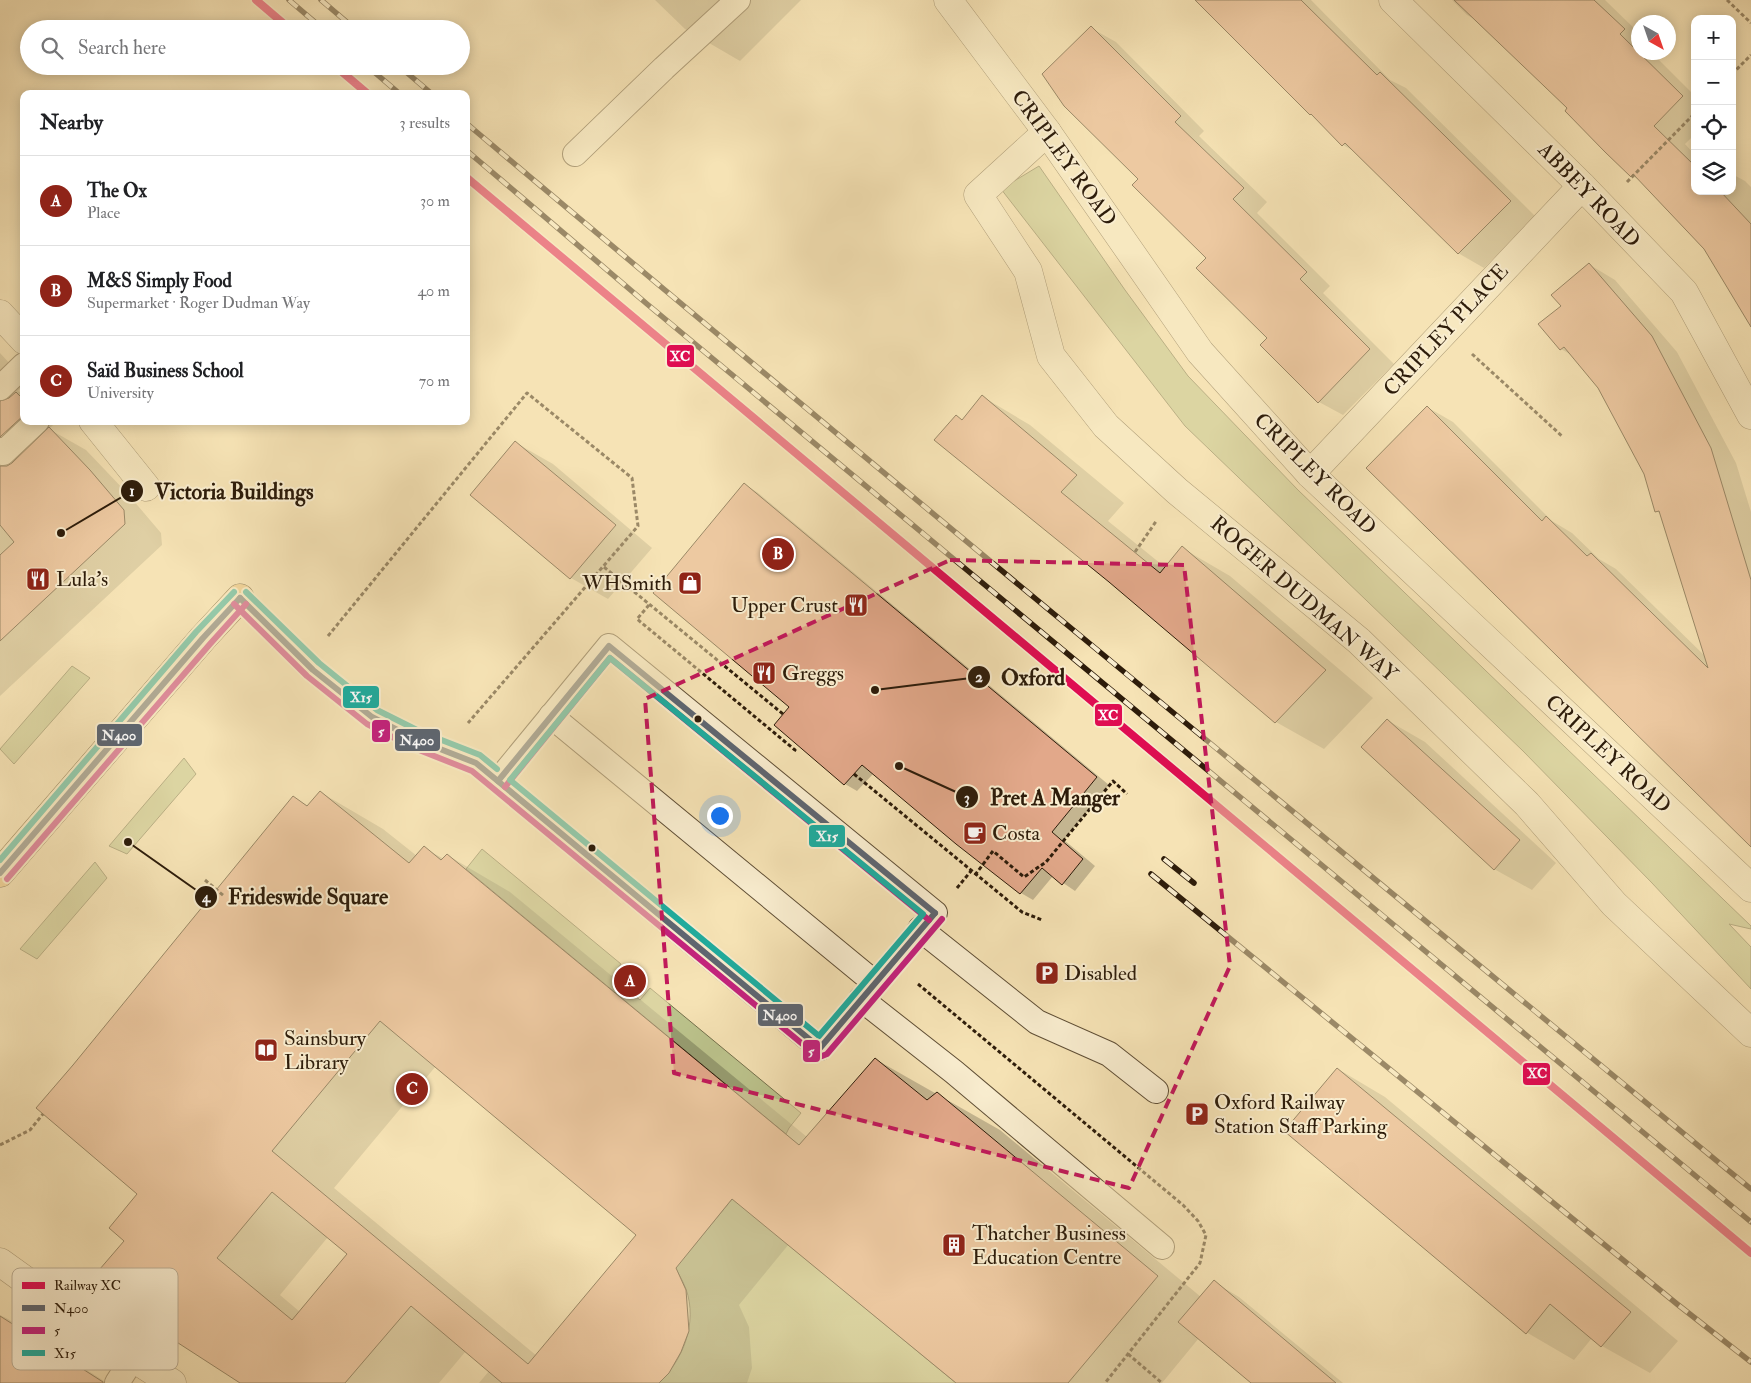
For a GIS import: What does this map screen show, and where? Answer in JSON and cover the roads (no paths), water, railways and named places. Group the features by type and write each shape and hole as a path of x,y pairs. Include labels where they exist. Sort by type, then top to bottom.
{"main road":[{"path":"0,873 203,638 240,598"}],"street":[{"name":"CRIPLEY ROAD","path":"948,0 1047,132 1200,352 1310,474 1751,888"},
{"name":"ABBEY ROAD","path":"1393,0 1582,186 1684,292 1751,415"},
{"name":"ROGER DUDMAN WAY","path":"1047,132 978,195 1028,271 1051,356 1106,426 1177,491 1359,641 1526,804 1614,904 1751,1033"},
{"name":"CRIPLEY PLACE","path":"1310,474 1582,186"},
{"path":"0,314 20,336"},
{"path":"96,425 146,487"},
{"path":"0,1262 12,1271"},
{"path":"152,1370 172,1383"}],"lane":[{"path":"575,154 738,0"},
{"path":"0,388 20,369"},
{"path":"0,450 3,453 33,425"},
{"path":"240,598 313,670 372,717 416,740 476,763 820,1048 935,913 608,646 498,781"},
{"path":"551,716 868,991 954,1072 1162,1246"},
{"path":"920,929 1036,1022 1109,1054 1156,1091"},
{"path":"117,1383 125,1370"}],"railway":[{"path":"289,0 312,20"},
{"path":"321,0 344,20"},
{"path":"378,75 395,90"},
{"path":"410,75 427,90"},
{"path":"470,126 946,525 1751,1189"},
{"path":"470,153 647,304 1751,1222"},
{"path":"1164,859 1194,883"},
{"path":"1151,874 1677,1304 1751,1362"}],"rail line":[{"name":"XC","path":"256,0 279,20"},
{"name":"XC","path":"346,75 363,90"},
{"name":"XC","path":"470,180 1751,1253"}],"place":[{"name":"Victoria Buildings","path":"61,533"},
{"name":"M&S Simply Food","path":"778,554"},
{"name":"Lula’s","path":"38,579"},
{"name":"WHSmith","path":"690,583"},
{"name":"Upper Crust","path":"856,605"},
{"name":"Greggs","path":"764,673"},
{"name":"Oxford","path":"875,690"},
{"name":"Pret A Manger","path":"899,766"},
{"name":"Costa","path":"975,833"},
{"name":"Frideswide Square","path":"128,842"},
{"name":"Disabled","path":"1047,973"},
{"name":"The Ox","path":"630,981"},
{"name":"Sainsbury Library","path":"266,1050"},
{"name":"Saïd Business School","path":"412,1089"},
{"name":"Oxford Railway Station Staff Parking","path":"1197,1114"},
{"name":"Thatcher Business Education Centre","path":"954,1245"}]}
